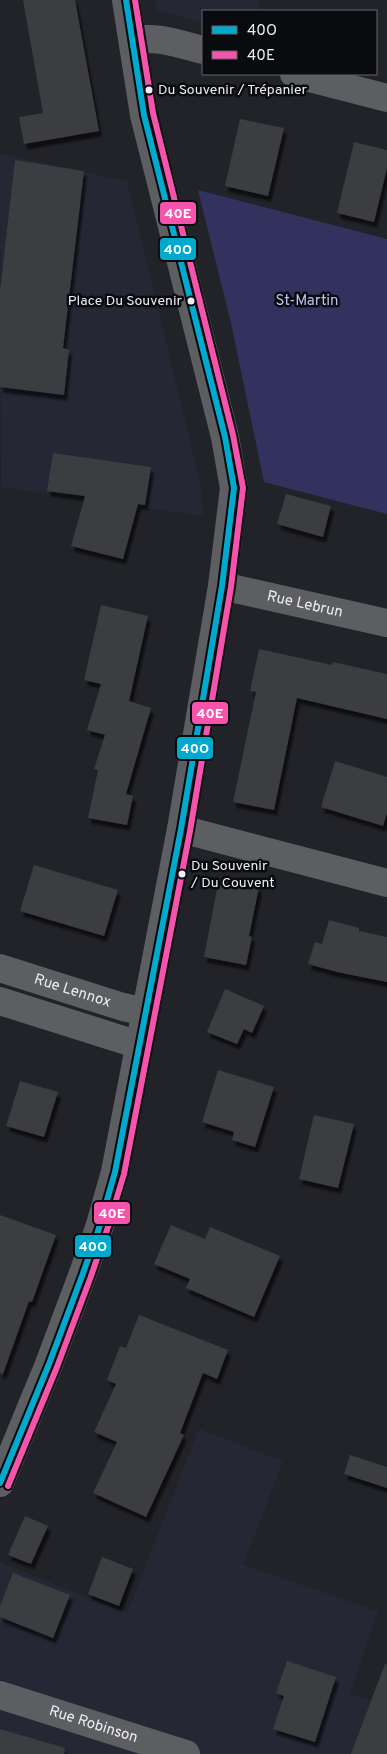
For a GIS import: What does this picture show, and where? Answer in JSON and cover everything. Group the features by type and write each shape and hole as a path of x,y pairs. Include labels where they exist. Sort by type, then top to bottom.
{"street":[{"path":"1,1477 49,1364 98,1228 115,1172 181,829 222,586 233,503 234,488 231,467 220,418 144,115 126,0"},
{"path":"133,40 144,38 162,39 202,50"},
{"path":"298,75 387,98"},
{"name":"Rue Lebrun","path":"222,586 387,624"},
{"path":"181,829 387,883"},
{"name":"Rue Lennox","path":"0,968 123,1007 146,1012"},
{"path":"0,1001 139,1044"},
{"name":"Rue Robinson","path":"0,1695 186,1754"}],"shaded area":[{"path":"155,0 260,0 258,10 202,10 202,23 157,10"},
{"path":"0,154 127,181 200,482 203,516 1,487"},
{"path":"199,1429 283,1461 243,1565 378,1611 350,1694 387,1706 387,1754 0,1754 0,1562 127,1613"}],"green space":[{"name":"St-Martin","path":"198,190 387,239 387,514 264,482 231,323"}],"building":[{"path":"23,0 75,0 99,131 24,144 19,117 43,113"},
{"path":"240,119 284,128 268,196 225,186"},
{"path":"354,142 387,150 387,168 374,222 337,213"},
{"path":"15,160 84,171 63,348 69,350 64,395 0,387 0,291"},
{"path":"53,453 151,467 145,505 138,504 123,559 71,546 85,496 47,491"},
{"path":"286,494 331,506 323,537 277,524"},
{"path":"101,605 148,616 129,701 151,708 126,794 133,796 127,825 88,818 98,770 94,769 105,735 87,730 101,684 84,680"},
{"path":"259,649 332,665 333,662 387,674 387,719 297,698 274,810 233,802 256,692 250,691"},
{"path":"335,761 387,777 387,813 383,826 321,807"},
{"path":"34,865 118,890 104,936 20,911"},
{"path":"219,879 259,887 249,936 252,937 246,965 204,957"},
{"path":"329,920 359,928 359,931 387,937 387,982 308,964 315,942 322,944"},
{"path":"225,989 264,1006 252,1033 244,1029 237,1044 207,1032"},
{"path":"218,1070 274,1087 255,1147 232,1140 234,1132 202,1122"},
{"path":"20,1081 58,1092 44,1137 6,1126"},
{"path":"314,1115 354,1124 338,1188 299,1179"},
{"path":"0,1215 56,1235 32,1302 29,1301 3,1374 0,1373"},
{"path":"171,1225 205,1239 210,1227 280,1256 254,1317 186,1288 190,1279 154,1264"},
{"path":"139,1315 228,1350 217,1379 203,1373 180,1433 184,1435 146,1517 93,1493 117,1442 94,1432 116,1384 107,1380 120,1346 126,1348"},
{"path":"350,1455 387,1467 387,1488 344,1474"},
{"path":"25,1516 48,1526 31,1564 8,1555"},
{"path":"102,1557 133,1569 119,1606 88,1594"},
{"path":"13,1573 70,1595 53,1638 0,1617 0,1606"},
{"path":"287,1661 336,1677 315,1742 273,1729 284,1696 276,1693"},
{"path":"385,1664 387,1664 387,1754 351,1754"},
{"path":"0,1729 65,1748 64,1754 0,1754"}],"transit line":[{"name":"40O","path":"0,1483 49,1364 82,1276 99,1228 115,1172 181,829 222,586 234,488 225,437 144,115 126,0"},
{"name":"40E","path":"8,1486 57,1367 90,1279 124,1174 190,831 231,587 243,488 233,435 153,113 135,0"}],"place":[{"name":"Du Souvenir / Trépanier","path":"149,90"},
{"name":"Place Du Souvenir","path":"191,301"},
{"name":"Du Souvenir / Du Couvent","path":"182,874"}]}
